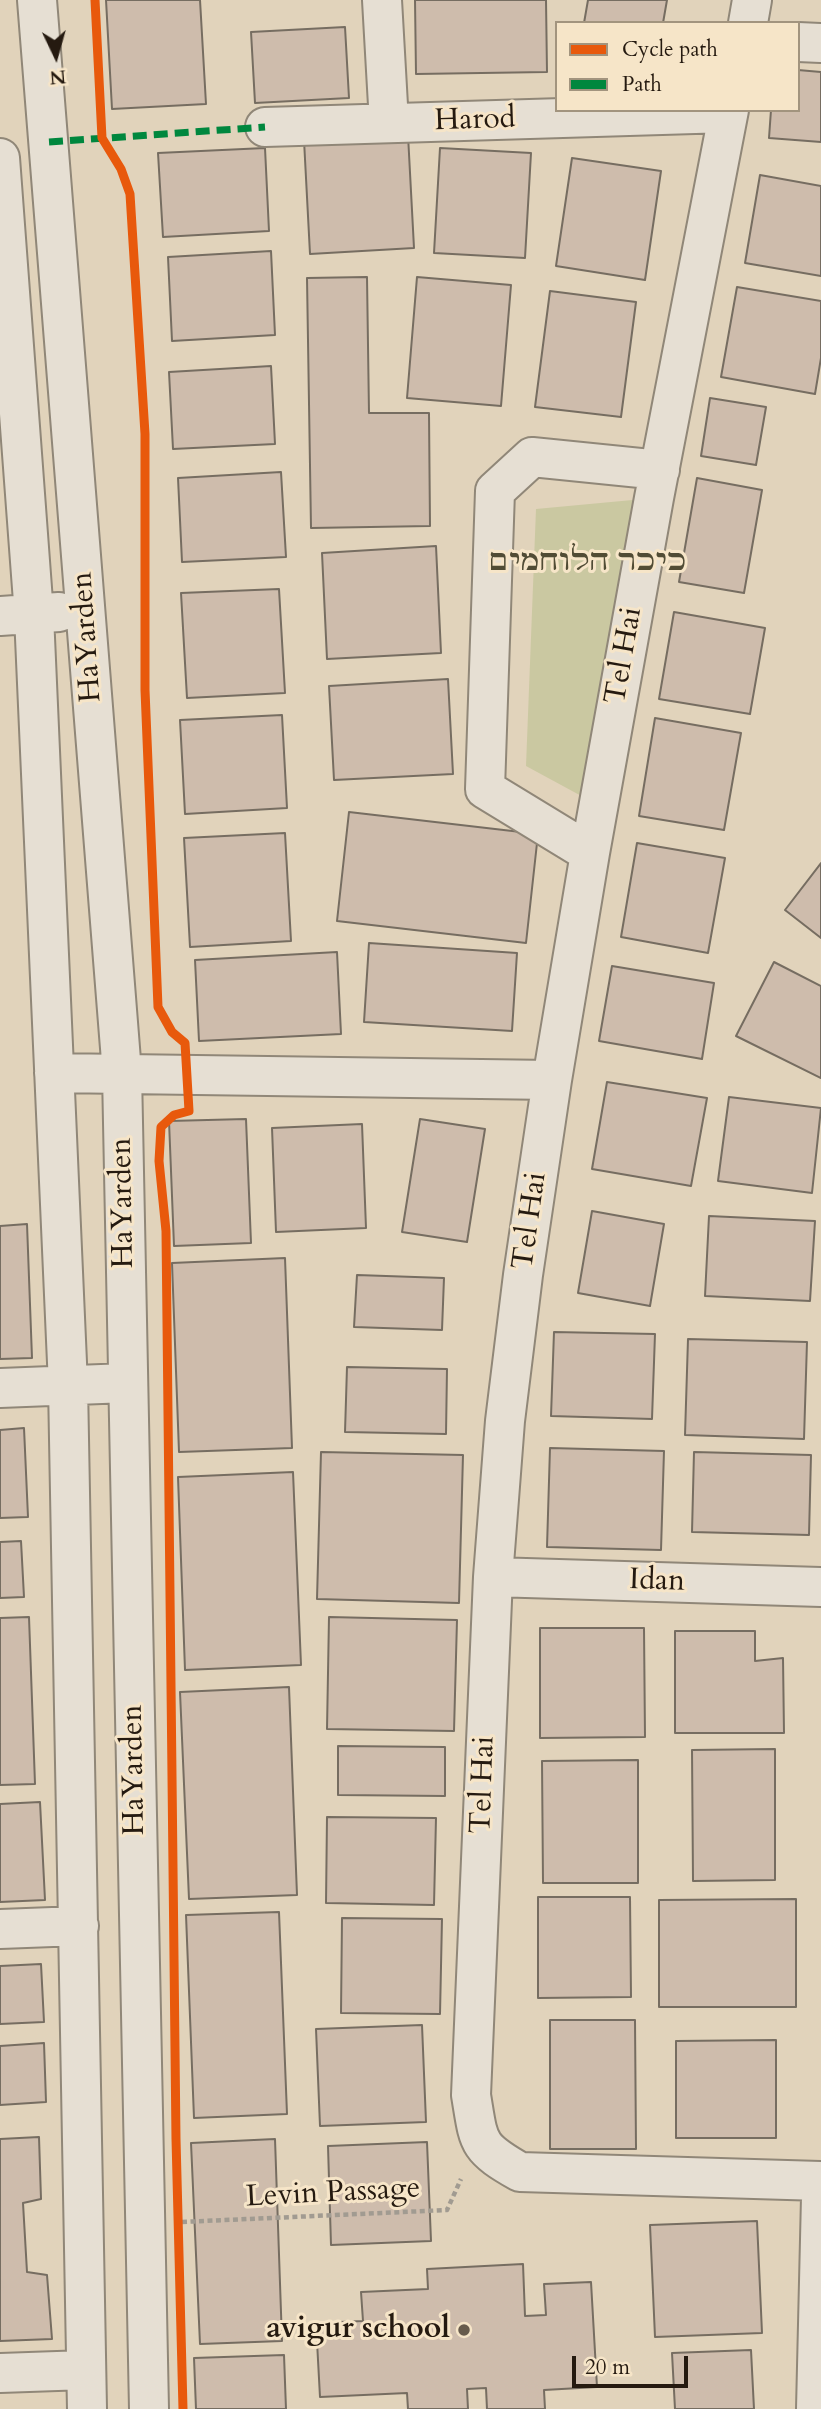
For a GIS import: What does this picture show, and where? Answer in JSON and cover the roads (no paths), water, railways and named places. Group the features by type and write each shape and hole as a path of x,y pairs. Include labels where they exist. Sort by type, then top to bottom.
{"street":[{"name":"HaYarden","path":"37,0 122,1073 149,2409"},
{"path":"382,0 388,123"},
{"path":"748,21 752,0"},
{"path":"800,42 821,43"},
{"name":"Harod","path":"265,127 728,112"},
{"name":"Tel Hai","path":"728,112 590,853 523,1275 505,1421 493,1577 471,2095 478,2140 496,2158 520,2172 821,2181"},
{"name":"HaYarden","path":"0,158 17,616 54,1073 68,1385 87,2409"},
{"path":"590,853 485,789 495,491 532,457 660,470"},
{"path":"17,616 86,610"},
{"path":"54,1073 552,1080"},
{"path":"0,1388 127,1383"},
{"name":"Idan","path":"493,1577 821,1587"},
{"path":"0,1929 79,1926"},
{"path":"816,2409 821,2197"},
{"path":"0,2373 86,2370"}],"place":[{"name":"avigur school","path":"464,2330"}],"park label":[{"name":"כיכר הלוחמים","path":"588,563"}]}
